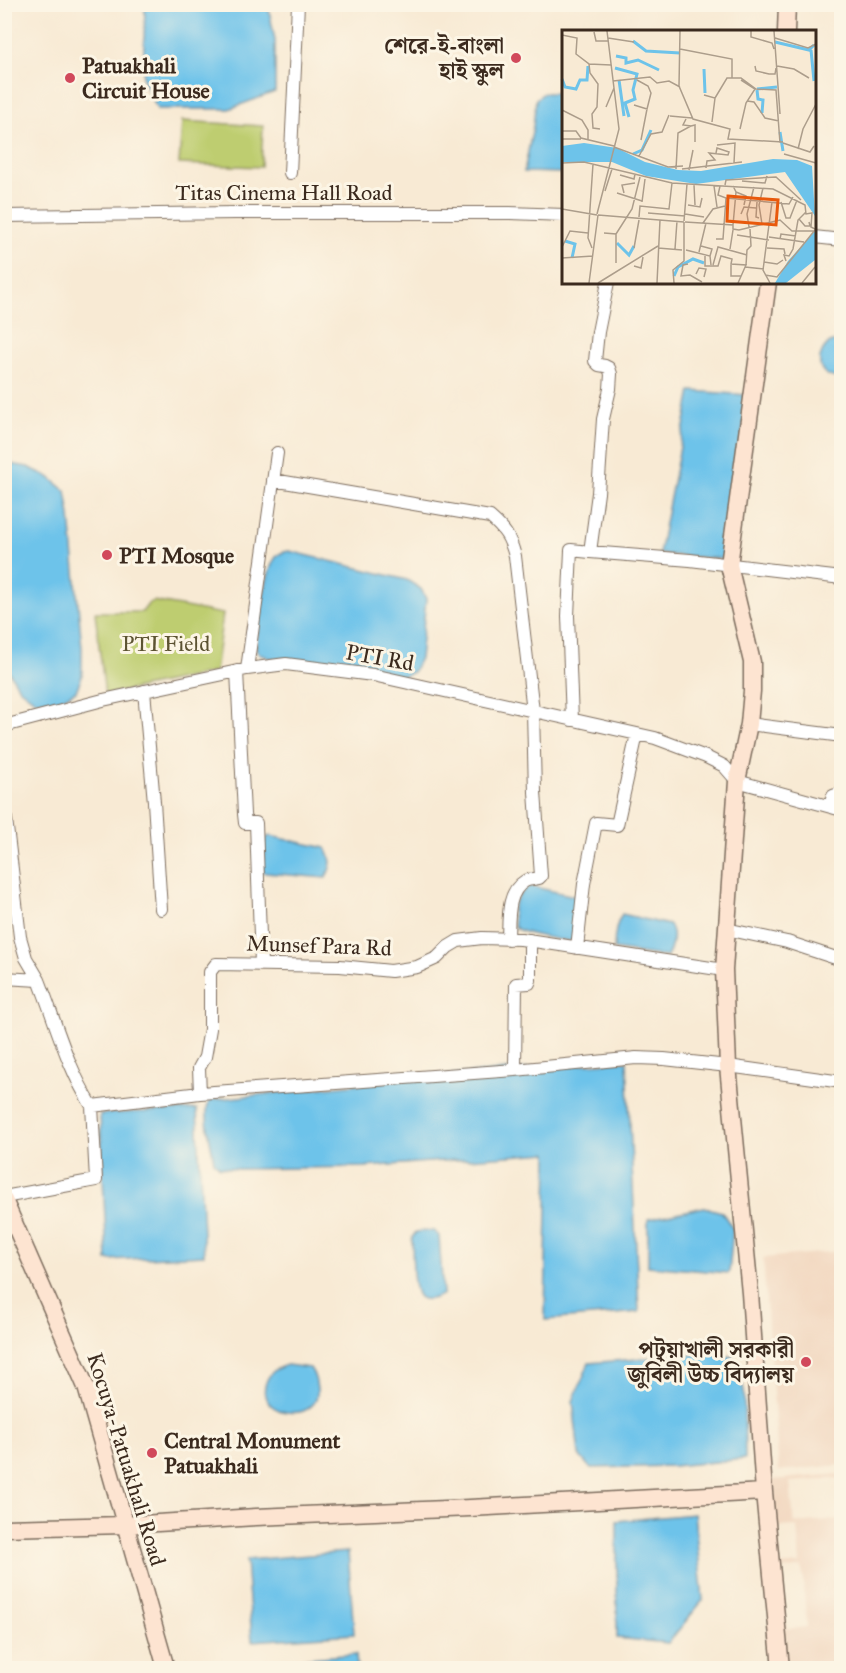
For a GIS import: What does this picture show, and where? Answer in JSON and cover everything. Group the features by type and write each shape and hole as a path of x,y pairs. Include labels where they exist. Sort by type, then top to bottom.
{"street":[{"path":"290,173 298,4"},
{"path":"786,30 787,4"},
{"name":"Titas Cinema Hall Road","path":"4,216 271,213 562,215"},
{"path":"816,237 842,240"},
{"path":"590,552 598,493 603,419 611,374 609,368 598,365 595,361 608,284"},
{"path":"768,284 729,565 752,662 752,691 749,724 737,781 724,970 728,1066 750,1293 764,1492 781,1668"},
{"path":"261,964 256,823 245,823 242,670 277,453"},
{"path":"273,480 489,517 502,527 510,540 515,556 533,711 535,792 541,876 525,881 516,891 509,907 508,939"},
{"path":"572,720 568,616 572,550 842,578"},
{"name":"PTI Rd","path":"4,726 93,702 242,670 286,664 373,675 654,738 724,766 737,781"},
{"path":"144,691 161,909"},
{"path":"749,724 842,736"},
{"path":"576,948 584,884 596,823 617,825 637,734"},
{"path":"737,781 836,808 833,796 842,793"},
{"path":"4,802 20,937 26,958 39,980 70,1066 92,1106 96,1180 4,1199"},
{"path":"726,929 787,942 842,960"},
{"name":"Munsef Para Rd","path":"200,1093 199,1068 205,1058 210,1029 210,972 216,964 340,966 391,971 417,967 437,958 458,940 482,938 530,940 724,970"},
{"path":"515,1070 516,984 529,983 530,980 530,940"},
{"path":"4,978 39,980"},
{"path":"92,1106 200,1093 515,1070 636,1058 728,1066 842,1082"},
{"name":"Kocuya-Patuakhali Road","path":"4,1199 86,1387 166,1668"},
{"path":"4,1528 125,1525 764,1492"}],"shaded area":[{"name":"পটুয়াখালী সরকারী জুবিলী উচ্চ বিদ্যালয়","path":"841,1251 841,1465 779,1471 763,1258"},
{"path":"841,1474 841,1478 790,1482 794,1523 841,1519 841,1668 785,1668 770,1480","holes":["797,1526 800,1564 781,1566 778,1527","802,1567 807,1627 787,1629 780,1570"]}],"green space":[{"path":"182,121 263,126 261,167 179,164"},
{"name":"PTI Field","path":"153,601 223,614 215,672 105,695 95,612 142,612"}],"water":[{"path":"145,5 268,5 275,40 275,92 229,109 157,109 143,78"},
{"path":"544,93 562,93 562,173 524,172 536,99"},
{"path":"841,341 842,379 826,374 820,362 822,352 828,344"},
{"path":"691,391 748,395 724,559 659,554"},
{"path":"5,463 28,467 49,477 66,491 82,648 82,676 76,691 59,700 36,701 19,688 5,665"},
{"path":"289,551 407,580 421,589 426,599 420,658 413,672 401,677 269,658 259,654 256,644 269,573 278,555"},
{"path":"270,836 326,848 331,863 326,878 263,872 264,842"},
{"path":"530,886 577,898 574,939 571,941 541,936 518,930 515,927 514,905 520,894"},
{"path":"622,914 669,925 672,941 667,957 614,949 618,922"},
{"path":"627,1061 639,1312 545,1320 548,1153 364,1167 238,1169 220,1167 214,1162 207,1121 210,1100 442,1075"},
{"path":"197,1109 204,1255 107,1260 100,1114"},
{"path":"704,1207 722,1212 733,1229 729,1273 648,1266 648,1219"},
{"path":"434,1231 439,1236 443,1294 428,1299 419,1297 416,1293 413,1269 412,1238 416,1232"},
{"path":"701,1354 733,1357 744,1390 745,1459 673,1466 590,1468 579,1455 573,1401 589,1363"},
{"path":"287,1365 310,1368 315,1378 317,1390 315,1401 309,1408 300,1412 279,1410 265,1397 265,1386 270,1374"},
{"path":"694,1514 703,1600 668,1643 617,1638 617,1521"},
{"path":"348,1552 354,1634 252,1641 246,1560"},
{"path":"356,1654 357,1668 298,1668 297,1659"}],"place":[{"name":"শেরে-ই-বাংলা হাই স্কুল","path":"516,58"},
{"name":"Patuakhali Circuit House","path":"70,78"},
{"name":"PTI Mosque","path":"107,555"},
{"name":"পটুয়াখালী সরকারী জুবিলী উচ্চ বিদ্যালয়","path":"806,1362"},
{"name":"Central Monument Patuakhali","path":"152,1453"}]}
